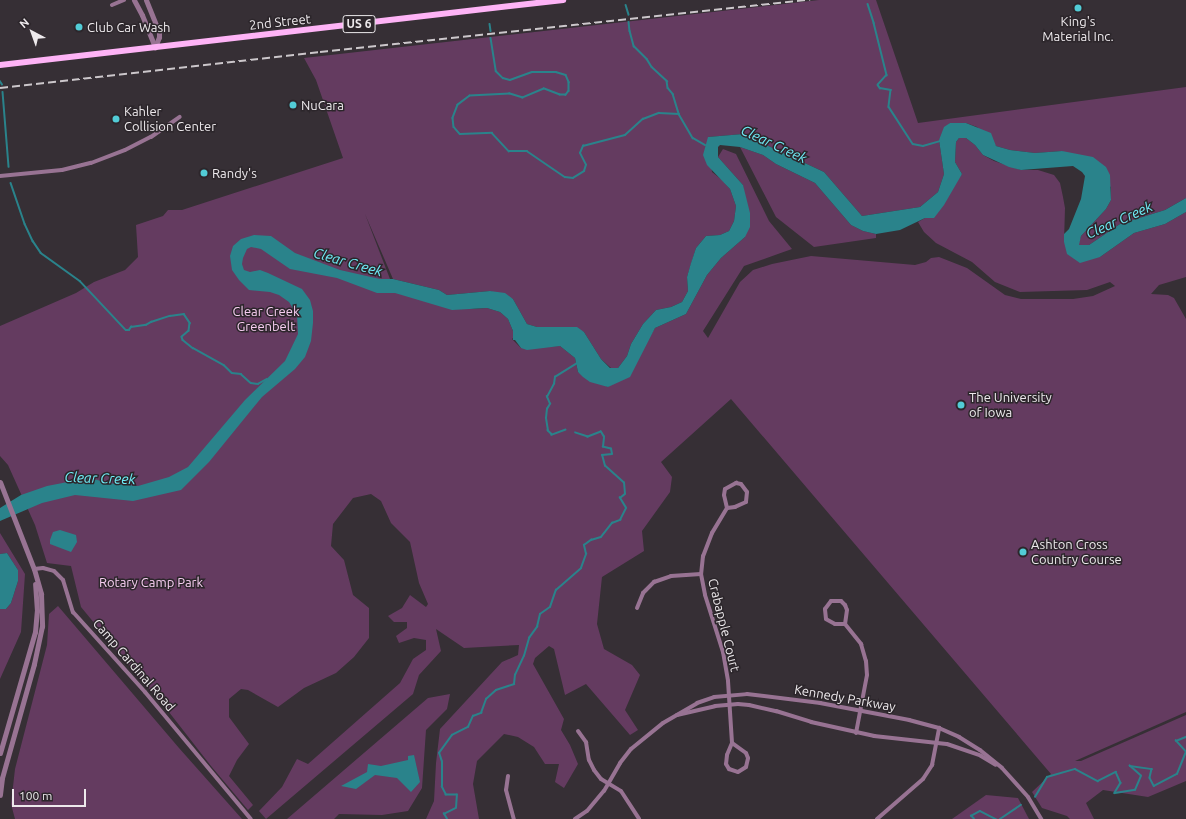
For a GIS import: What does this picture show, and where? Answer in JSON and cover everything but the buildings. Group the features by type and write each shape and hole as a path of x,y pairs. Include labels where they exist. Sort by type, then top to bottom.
{"main road":[{"name":"2nd Street","path":"0,65 563,0"}],"street":[{"path":"112,5 124,0"},
{"path":"134,0 155,47"},
{"path":"146,0 159,37 155,47"},
{"path":"0,176 62,170 91,163 126,150 151,137 180,117"},
{"path":"0,795 2,778 34,664 42,626 41,594 34,569 1,483"},
{"path":"736,483 741,484 747,492 746,502 735,508 727,508 724,495 725,489 736,483"},
{"name":"Crabapple Court","path":"727,508 708,540 703,556 701,574 705,595 723,652 730,704 732,743"},
{"name":"Camp Cardinal Road","path":"34,569 43,568 54,571 63,580 73,612 145,692 251,819"},
{"path":"0,753 35,632 37,611 34,569"},
{"path":"637,608 643,593 654,582 671,576 701,574"},
{"path":"841,601 845,605 848,610 845,624 835,624 826,619 825,609 831,602 841,601"},
{"path":"845,624 861,644 866,661 867,675 856,733"},
{"name":"Kennedy Parkway","path":"576,819 596,802 609,784 620,763 631,749 654,729 674,715 697,703 729,695 763,695 909,720 939,728 960,737 976,747 1002,768 1028,797 1041,819"},
{"name":"Kennedy Parkway","path":"674,715 730,704 761,707 811,722 856,733 936,742 964,750 1002,768"},
{"path":"877,819 924,779 932,765 939,728"},
{"path":"578,731 586,742 589,760 594,770 601,779 626,798 639,819"},
{"path":"732,743 746,752 748,758 746,767 738,772 729,769 726,764 726,755 732,743"},
{"path":"508,776 506,790 514,819"}],"green space":[{"name":"The University of Iowa","path":"819,0 876,0 918,123 1186,87 1186,198 1165,210 1120,224 1089,245 1078,245 1081,236 1106,209 1111,200 1111,187 1062,151 1035,153 1010,150 996,146 977,127 966,123 950,123 939,140 944,174 938,192 920,207 862,216 824,172 743,134 708,137 712,172 730,189 736,206 734,221 729,231 720,235 706,236 696,248 687,277 688,291 682,302 671,307 656,310 643,324 631,344 627,356 618,368 611,368 601,359 584,332 568,327 537,327 527,324 513,299 490,291 447,295 439,290 393,279 365,214 395,292 435,304 474,309 487,308 500,312 508,319 513,331 514,337 512,339 521,348 560,346 575,358 578,372 608,387 649,338 655,328 686,314 707,275 721,258 745,237 743,185 718,157 723,149 736,154 769,221 792,249 744,266 703,331 708,338 740,282 753,270 772,264 811,256 915,265 926,262 931,258 939,257 967,268 1005,295 1021,299 1073,299 1093,296 1115,286 1110,282 1087,290 1020,292 995,282 972,262 936,243 924,232 918,222 925,218 962,174 955,162 956,142 959,138 966,138 975,145 983,155 994,161 1021,170 1038,170 1054,175 1060,183 1065,208 1064,242 1100,257 1134,233 1165,224 1186,212 1186,277 1159,285 1151,294 1168,295 1174,298 1186,319 1186,712 1075,761 1081,761 1186,715 1186,781 1148,797 1103,790 1086,803 1094,819 1070,819 1067,816 1042,808 1032,792 1051,774 731,399 661,462 672,477 670,492 642,531 644,551 602,577 597,624 604,649 632,665 640,675 625,710 638,730 630,735 586,684 565,695 554,649 549,646 535,658 533,664 564,719 561,730 570,745 578,764 564,788 555,782 559,764 545,764 534,747 518,737 504,734 477,761 473,784 479,819 426,819 434,801 440,729 502,662 518,655 519,645 464,648 436,629 441,651 419,675 413,694 266,819 259,811 282,787 297,759 308,764 400,683 413,659 426,650 426,640 414,638 399,643 396,636 407,628 407,622 394,622 388,616 402,608 410,595 426,607 428,604 419,583 410,542 391,523 381,501 371,494 353,498 333,524 331,546 344,560 353,595 369,608 369,638 354,657 336,673 304,688 278,707 248,690 241,689 229,699 229,717 249,744 237,760 229,776 253,805 248,810 211,766 158,698 142,681 81,607 71,566 47,563 35,525 8,465 0,456 0,326 76,293 94,282 125,270 138,257 136,225 163,216 168,210 182,210 343,158 316,80 304,58"},
{"path":"740,147 763,155 776,164 815,183 851,225 863,231 876,234 876,238 814,247 776,217"},
{"path":"0,533 25,574 21,632 0,679 0,609 6,609 11,603 18,581 18,570 7,553 0,554"},
{"path":"58,606 179,748 242,819 15,819 11,804 15,769 47,645 49,614"},
{"path":"450,694 447,709 426,730 422,788 408,811 382,815 339,814 334,819 287,819 428,698"},
{"path":"986,795 1018,798 1029,819 952,819"}],"water":[{"path":"950,123 966,123 991,133 996,146 1010,150 1035,153 1062,151 1093,157 1106,167 1110,175 1111,200 1106,209 1081,236 1079,245 1089,245 1120,224 1165,210 1186,198 1186,212 1165,224 1134,233 1100,257 1080,263 1067,254 1064,234 1069,229 1081,199 1085,176 1082,172 1073,166 1021,170 1009,167 983,155 975,145 966,138 959,138 956,142 955,162 962,174 944,205 934,218 925,218 900,230 876,234 863,231 851,225 815,183 776,164 763,155 740,147 720,145 718,147 718,157 743,185 750,213 750,227 745,237 721,258 707,275 686,314 655,328 630,377 608,387 590,382 583,377 578,372 575,358 560,346 527,350 521,348 515,340 513,340 513,331 508,319 500,312 487,308 452,310 395,293 377,293 337,278 290,269 261,249 251,247 247,249 243,258 242,264 244,270 250,272 260,270 268,273 302,289 310,300 313,311 311,341 305,357 295,369 262,397 209,462 181,490 133,501 75,495 42,503 0,521 0,508 21,495 47,486 78,480 83,476 108,483 138,486 169,477 188,467 245,400 285,361 298,334 297,315 289,302 279,295 270,292 249,290 239,280 232,270 230,256 233,246 241,239 254,235 271,236 295,253 340,270 380,279 393,279 439,290 447,295 490,291 505,293 513,299 527,324 537,327 577,327 584,332 601,359 610,368 618,368 627,356 631,344 643,324 656,310 671,307 682,302 688,291 687,277 696,248 706,236 720,235 729,231 734,221 736,206 730,189 707,165 703,155 708,137 743,134 824,172 862,216 920,207 938,192 944,174 939,140 944,127"},
{"path":"60,530 76,535 77,542 71,552 50,544 53,532"},
{"path":"7,553 18,570 18,581 11,603 6,609 0,609 0,554"},
{"path":"414,755 420,782 411,792 397,778 375,775 356,789 341,786 367,772 368,764 381,766 408,760 408,756"}],"waterway":[{"path":"868,4 887,75 878,85 880,88 891,90 889,107 913,144 923,146 940,141"},
{"path":"626,5 629,15"},
{"path":"629,22 634,46 647,59 652,67 667,81 668,88 673,94 679,114"},
{"path":"490,24 491,31"},
{"path":"491,38 496,71 503,78 510,80 532,72 556,72 566,75 569,82 569,91 566,95 560,95 544,89 523,98 510,94 470,96 458,105 453,118 454,127 460,134 492,133 509,151 527,151 565,177 573,178 584,171 586,165 580,153 583,146 625,135 643,119 659,113 679,114 693,138 705,145"},
{"path":"3,92 9,167"},
{"path":"11,183 25,224 33,241 41,253 80,281 126,330 129,330 131,327 146,325 170,316 184,314 190,323 189,331 182,337 183,340 193,348 224,365 232,373 241,374 251,383 258,384 267,379"},
{"path":"566,430 552,435 548,431 546,418 547,409 550,404 547,397 554,384 555,377 577,363"},
{"path":"447,819 444,814 456,808 457,795 446,795 442,787 442,762 439,753 452,735 468,727 473,716 481,713 486,699 496,690 514,684 515,675 524,656 529,638 537,627 540,614 550,607 556,590 581,568 586,554 584,545 591,540 601,537 612,523 620,520 626,508 620,498 625,494 624,483 605,466 602,455 612,454 611,449 603,447 604,437 601,432 588,437 576,433"},
{"path":"1035,797 1047,777 1075,769 1098,781 1116,772 1121,783 1115,793 1135,790 1141,776 1130,766 1152,769 1150,778 1154,786 1177,774 1186,752 1176,741 1186,737"},
{"path":"1000,819 1021,805"},
{"path":"974,819 971,816 980,811 996,819"}],"railway":[{"path":"0,88 320,52 810,0"}],"place":[{"name":"King's Material Inc.","path":"1078,8"},
{"name":"Club Car Wash","path":"79,27"},
{"name":"NuCara","path":"293,105"},
{"name":"Kahler Collision Center","path":"116,119"},
{"name":"Randy's","path":"204,173"},
{"name":"The University of Iowa","path":"961,405"},
{"name":"Ashton Cross Country Course","path":"1023,552"}],"water label":[{"name":"Clear Creek","path":"774,144"},
{"name":"Clear Creek","path":"1119,220"},
{"name":"Clear Creek","path":"348,262"},
{"name":"Clear Creek","path":"100,478"}],"park label":[{"name":"Clear Creek Greenbelt","path":"266,320"},
{"name":"Rotary Camp Park","path":"151,582"}]}
